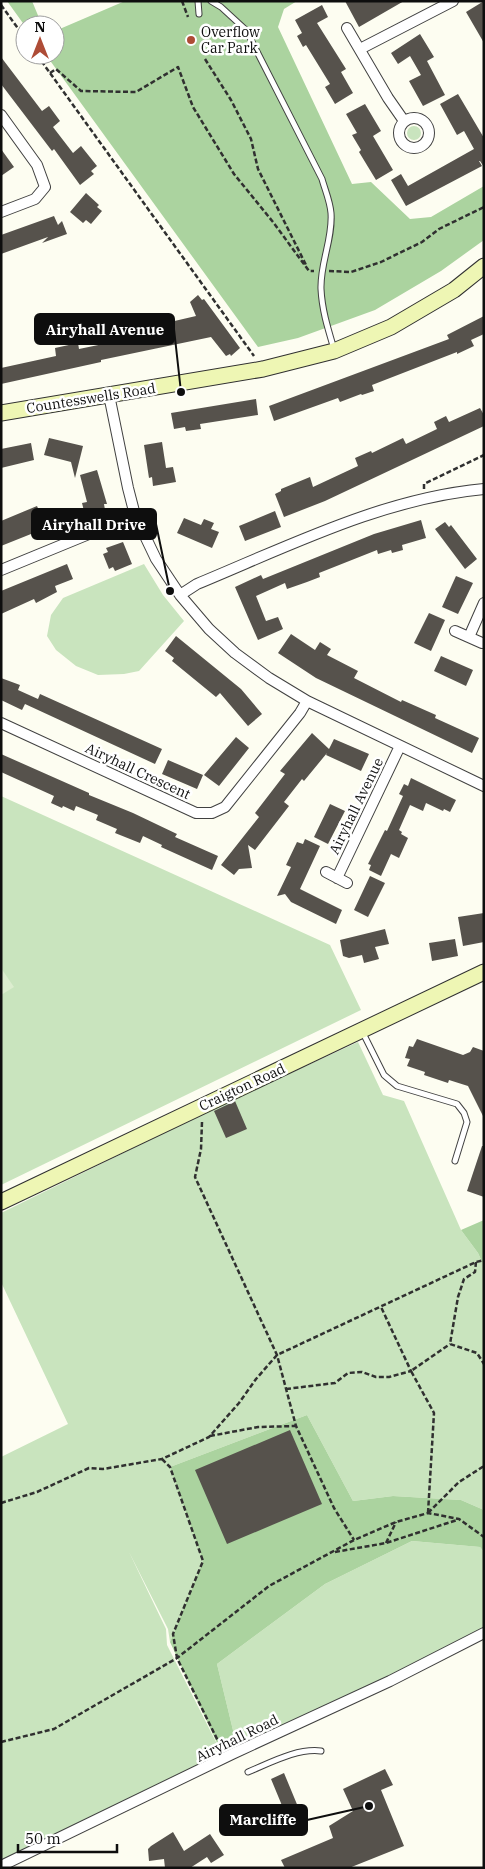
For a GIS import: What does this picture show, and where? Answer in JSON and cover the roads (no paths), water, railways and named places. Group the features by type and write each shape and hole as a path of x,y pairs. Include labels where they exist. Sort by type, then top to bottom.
{"street":[{"path":"360,49 453,1"},
{"path":"347,28 388,98 404,121"},
{"path":"1,115 38,165 45,187 35,199 1,212"},
{"name":"Countesswells Road","path":"1,414 263,369 334,351 391,327 454,290 484,266"},
{"name":"Airyhall Avenue","path":"109,395 135,515 156,559 180,595 209,629 235,653 269,678 307,701 484,786"},
{"path":"180,595 197,584 375,512 424,498 458,491 484,489"},
{"path":"1,570 135,515"},
{"path":"469,637 484,603"},
{"path":"456,631 482,643"},
{"name":"Airyhall Crescent","path":"1,724 196,813 212,813 225,807 300,713 307,701"},
{"name":"Airyhall Avenue","path":"337,878 400,746"},
{"name":"Airyhall Avenue","path":"326,872 347,882"},
{"name":"Craigton Road","path":"1,1202 484,972"},
{"name":"Airyhall Road","path":"1,1866 390,1681 484,1633"}],"lane":[{"path":"198,1 199,14"},
{"path":"211,1 221,7 246,30 322,179 330,202 331,215 321,287 324,313 334,351"},
{"path":"362,1031 384,1075 397,1086 457,1104 464,1113 467,1122 455,1161"},
{"path":"248,1772 306,1751 321,1751"}],"place":[{"name":"Overflow Car Park","path":"191,40"},
{"name":"Airyhall Avenue","path":"181,392"},
{"name":"Airyhall Drive","path":"170,591"},
{"name":"Marcliffe","path":"369,1806"}]}
